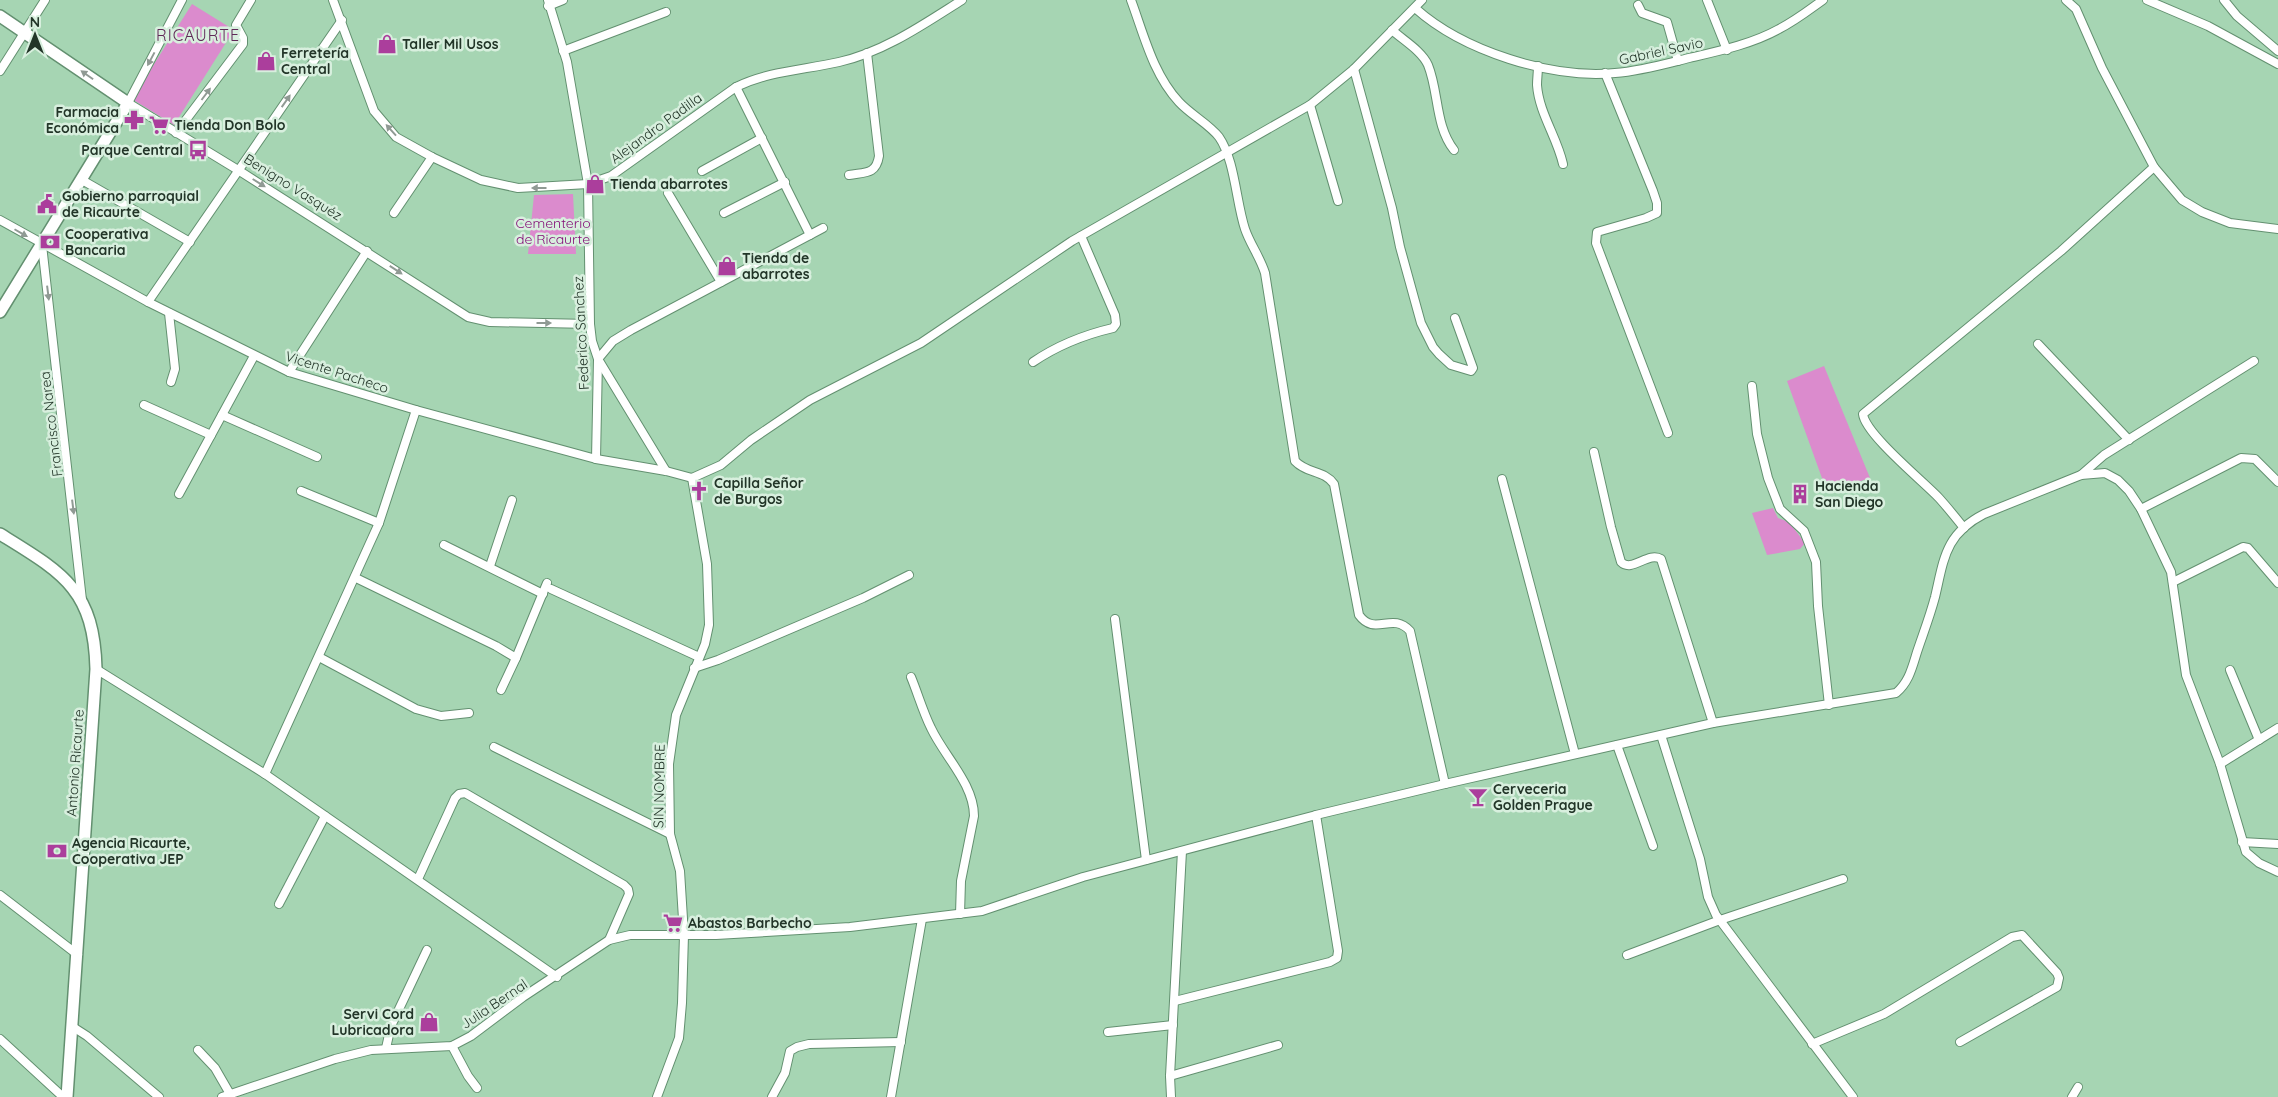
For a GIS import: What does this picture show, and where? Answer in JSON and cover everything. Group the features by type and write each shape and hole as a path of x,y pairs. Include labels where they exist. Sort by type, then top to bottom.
{"main road":[{"name":"Benigno Vasquéz","path":"0,16 128,103"},
{"path":"0,312 128,103"},
{"name":"Antonio Ricaurte","path":"0,534 45,562 66,578 82,600 90,621 95,645 96,670 67,1097"}],"street":[{"path":"0,72 45,0"},
{"path":"128,103 182,0"},
{"path":"176,133 243,44 243,38 236,25 251,0"},
{"name":"Alejandro Padilla","path":"334,0 374,111 396,137 432,157 481,180 518,188 588,184 611,176 736,87 754,78 776,72 840,62 867,53 927,22 962,0"},
{"path":"548,3 563,0"},
{"path":"1131,0 1158,72 1169,90 1188,111 1219,137 1227,152 1245,230 1260,257 1265,273 1295,461 1301,468 1328,475 1334,484 1358,615 1364,623 1373,626 1398,622 1404,624 1410,631 1445,784"},
{"path":"692,478 721,465 751,440 810,400 921,343 1081,236 1310,105 1354,69 1422,0"},
{"path":"1707,0 1727,50"},
{"name":"Gabriel Savio","path":"1415,8 1440,28 1494,55 1566,72 1605,73 1646,69 1727,50 1779,30 1824,0"},
{"path":"2066,0 2076,9 2102,68 2154,167 2182,200 2202,212 2230,223 2278,229"},
{"path":"2146,0 2208,26 2278,64"},
{"path":"2224,0 2238,16 2278,50"},
{"name":"Federico Sanchez","path":"548,3 567,62 588,184 590,324 592,341 598,359 596,459"},
{"path":"1638,5 1642,13 1667,22 1678,61"},
{"path":"563,51 666,12"},
{"path":"148,302 342,20"},
{"path":"1392,30 1420,54 1428,64 1444,133 1454,150"},
{"path":"849,175 872,171 877,166 879,156 867,53"},
{"path":"1538,66 1537,86 1546,117 1559,145 1563,164"},
{"path":"1354,69 1421,323 1433,347 1439,354 1451,365 1471,371 1473,368 1455,318"},
{"path":"1605,73 1653,191 1657,203 1657,213 1646,218 1596,232 1596,243 1668,433"},
{"path":"736,87 810,235"},
{"name":"Benigno Vasquéz","path":"128,103 367,251 462,313 479,320 506,323 590,324"},
{"path":"1310,105 1338,202"},
{"path":"702,172 762,138"},
{"path":"394,213 432,157"},
{"path":"1964,528 1938,497 1906,470 1866,424 1863,414 2061,251 2154,167"},
{"path":"82,180 190,242"},
{"path":"724,213 785,182"},
{"path":"668,193 721,282"},
{"name":"Vicente Pacheco","path":"0,220 42,245 148,302 289,372 416,410 596,459 666,471 692,478"},
{"path":"666,471 598,359 613,341 630,330 822,228"},
{"path":"1034,362 1053,348 1093,333 1113,328 1116,324 1115,315 1081,236"},
{"name":"Francisco Narea","path":"42,245 82,600"},
{"path":"289,372 367,251"},
{"path":"169,313 175,369 171,382"},
{"path":"2038,344 2129,440"},
{"path":"179,494 254,356"},
{"path":"2081,475 2104,455 2254,361"},
{"path":"1752,386 1757,434 1768,478 1780,509 1804,530 1816,562 1829,705"},
{"path":"144,405 211,435"},
{"path":"265,774 380,523 416,410"},
{"path":"222,416 317,457"},
{"path":"1594,452 1610,527 1621,562 1629,566 1654,557 1661,559 1713,723"},
{"path":"2141,509 2241,458 2255,459 2278,482"},
{"path":"2081,475 2105,473 2118,480 2129,491 2141,509 2171,572 2186,675 2193,698 2220,764 2242,842 2246,852 2259,863 2278,872"},
{"name":"Julia Bernal","path":"222,1097 335,1059 386,1048 452,1046 471,1036 523,998 610,940 630,935 684,935 850,927 982,911 1083,877 1316,815 1445,784 1713,723 1884,696 1896,692 1905,686 1935,598 1944,556 1955,537 1969,522 1984,514 2081,475"},
{"name":"SIN NOMBRE","path":"657,1097 679,1038 684,935 680,871 670,834 669,764 676,715 705,644 709,625 709,601 704,547 692,478"},
{"path":"1502,479 1575,754"},
{"path":"301,491 380,523"},
{"path":"490,566 512,500"},
{"path":"444,545 490,566 543,594"},
{"path":"2173,582 2242,547 2250,550 2278,583"},
{"path":"694,668 863,598 909,575"},
{"path":"356,578 496,646 516,658"},
{"path":"501,690 543,594 549,586 699,657"},
{"path":"1116,619 1146,860"},
{"path":"319,657 416,709 441,716 469,713"},
{"path":"96,670 265,774 557,977"},
{"path":"2230,670 2259,740"},
{"path":"911,677 931,728 964,784 974,806 974,816 961,881 960,914"},
{"path":"2220,764 2278,728"},
{"path":"1661,735 1700,858 1708,897 1720,920 1853,1097"},
{"path":"1617,744 1653,846"},
{"path":"494,747 670,834"},
{"path":"418,879 456,798 459,794 465,793 628,889 629,894 610,940"},
{"path":"1175,1001 1226,990 1330,962 1336,958 1338,951 1333,915 1316,815"},
{"path":"279,904 325,816"},
{"path":"2242,842 2278,844"},
{"path":"1171,1097 1170,1076 1182,851"},
{"path":"1627,955 1720,920 1843,879"},
{"path":"0,895 78,956"},
{"path":"891,1097 922,919"},
{"path":"1812,1044 1884,1014 2012,937 2022,935 2056,972 2059,978 2057,987 1960,1042"},
{"path":"386,1048 391,1026 427,950"},
{"path":"1108,1032 1173,1025"},
{"path":"73,1027 87,1036 159,1097"},
{"path":"0,1039 63,1097"},
{"path":"772,1097 785,1073 790,1052 797,1047 809,1044 901,1042"},
{"path":"1170,1076 1278,1045"},
{"path":"452,1046 468,1076 477,1088"},
{"path":"198,1050 215,1068 230,1094"},
{"path":"2072,1097 2078,1087"}],"green space":[{"path":"192,4 234,30 174,125 132,99"},
{"name":"Cementerio de Ricaurte","path":"573,194 576,254 528,254 534,195"},
{"path":"1824,366 1870,478 1827,492 1787,381"},
{"path":"1773,508 1778,518 1789,522 1805,543 1800,549 1767,555 1752,513"}],"place":[{"name":"Taller Mil Usos","path":"387,44"},
{"name":"Ferretería Central","path":"266,61"},
{"name":"Farmacia Económica","path":"134,120"},
{"name":"Tienda Don Bolo","path":"159,125"},
{"name":"Parque Central","path":"198,150"},
{"name":"Tienda abarrotes","path":"595,184"},
{"name":"Gobierno parroquial de Ricaurte","path":"47,204"},
{"name":"Cooperativa Bancaria","path":"50,242"},
{"name":"Tienda de abarrotes","path":"727,266"},
{"name":"Capilla Señor de Burgos","path":"699,491"},
{"name":"Hacienda San Diego","path":"1800,494"},
{"name":"Cerveceria Golden Prague","path":"1478,797"},
{"name":"Agencia Ricaurte, Cooperativa JEP","path":"57,851"},
{"name":"Abastos Barbecho","path":"673,923"},
{"name":"Servi Cord Lubricadora","path":"429,1022"}],"district":[{"name":"RICAURTE","path":"198,35"}]}
